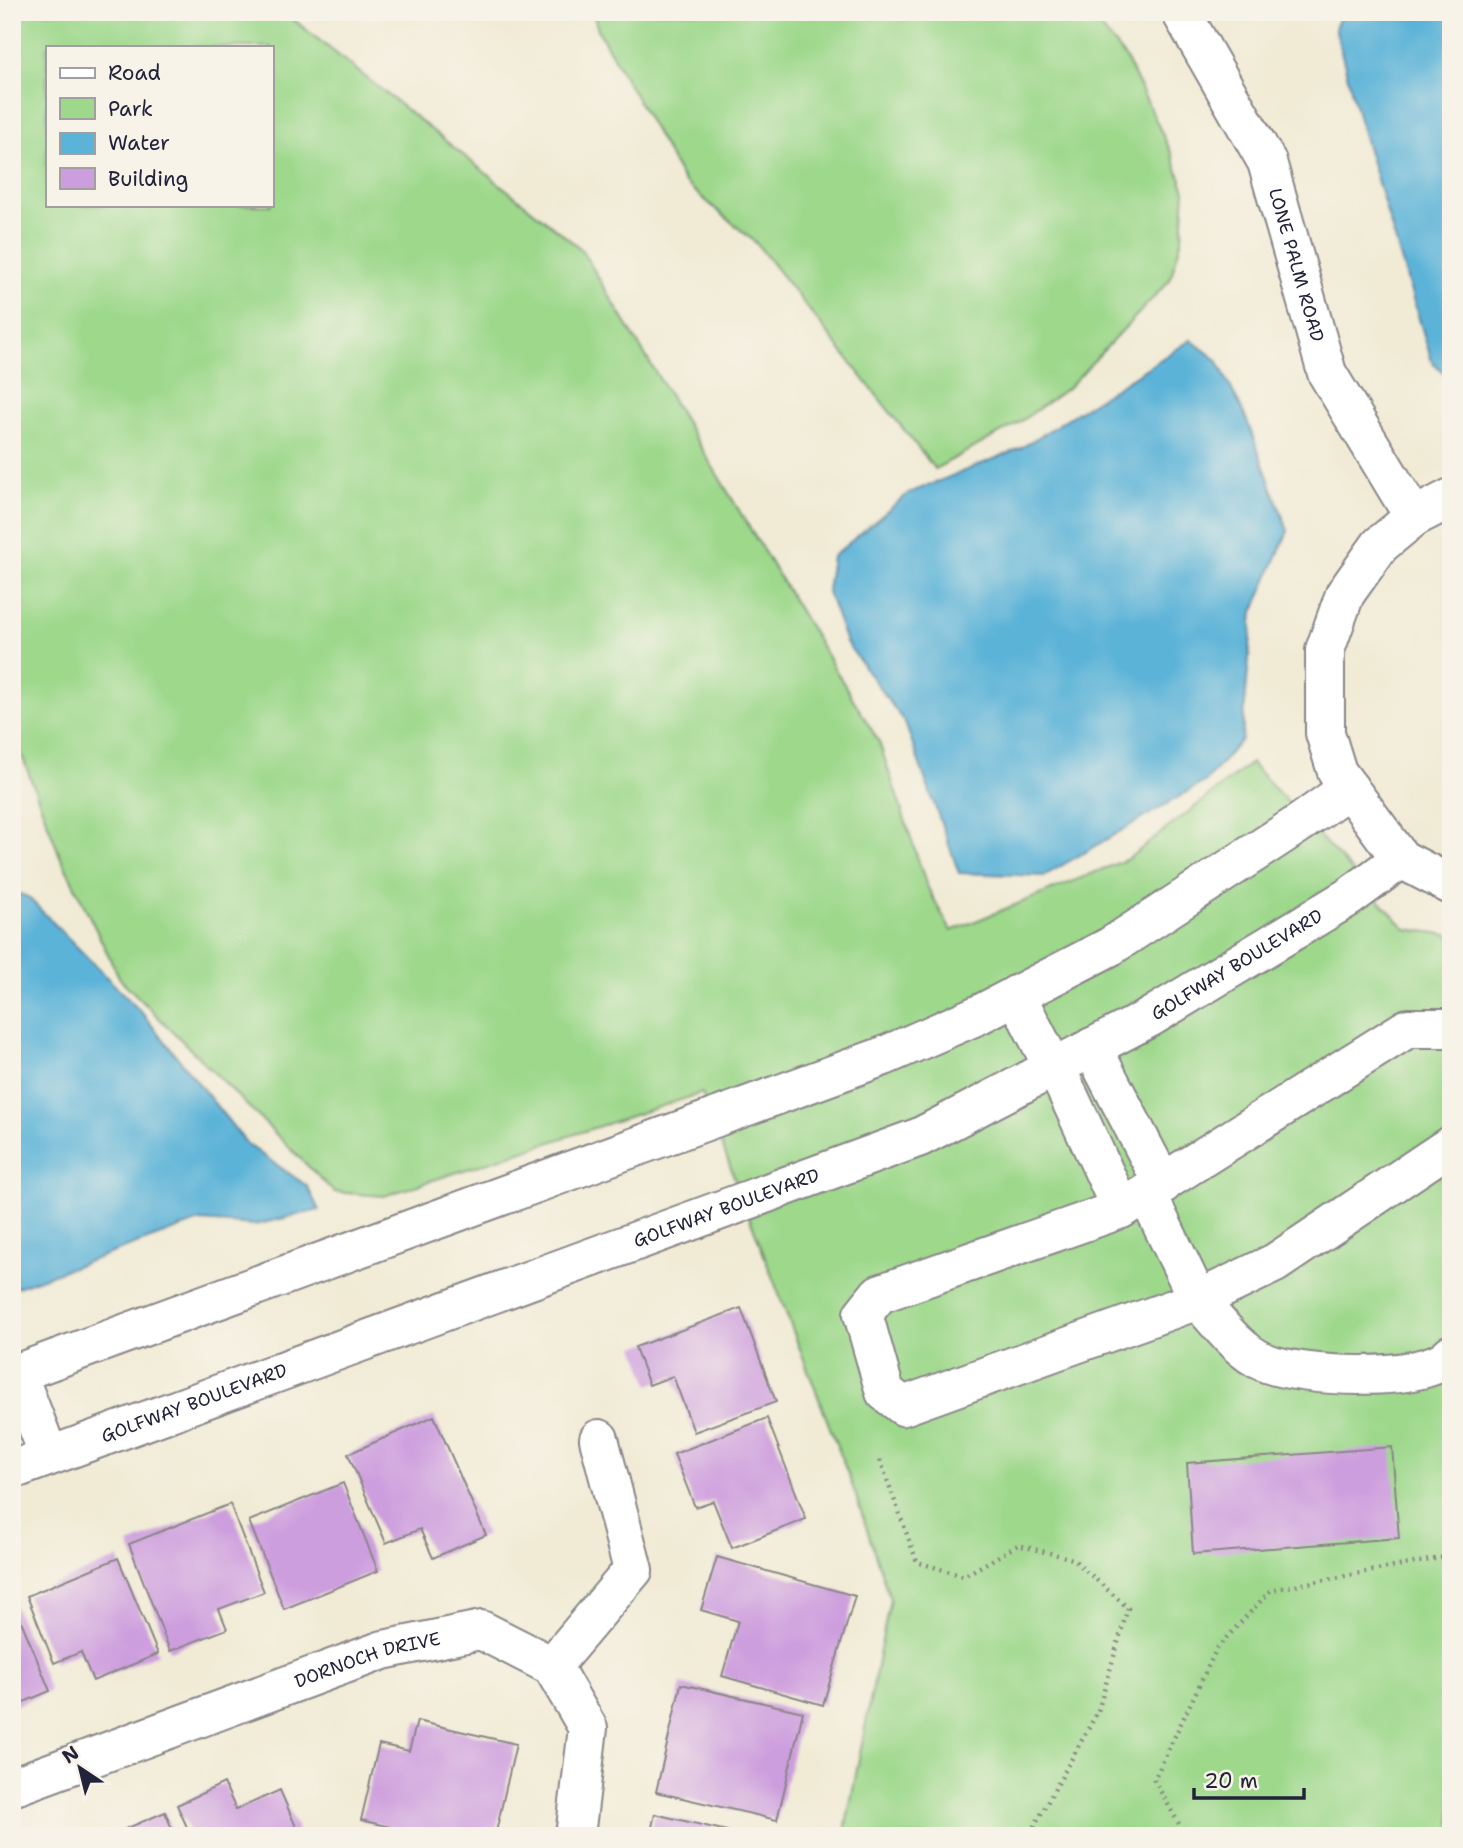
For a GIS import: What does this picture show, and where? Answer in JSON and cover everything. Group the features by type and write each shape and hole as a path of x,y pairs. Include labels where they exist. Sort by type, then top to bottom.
{"street":[{"name":"LONE PALM ROAD","path":"1181,12 1267,162 1327,373 1414,517"},
{"path":"1451,498 1414,517 1380,545 1345,594 1325,650 1325,733 1338,772 1401,859 1451,885"},
{"path":"50,1456 15,1374 884,1056 1016,995 1111,946 1349,788"},
{"name":"GOLFWAY BOULEVARD","path":"12,1470 920,1137 1149,1018 1349,897 1401,859"},
{"path":"1016,995 1054,1066 1144,1196 1198,1300 1237,1342 1263,1362 1306,1374 1408,1372 1444,1362 1451,1354"},
{"path":"1451,1028 1408,1028 1144,1196 880,1294 863,1314 886,1392 903,1406 1198,1300 1275,1263 1451,1145"},
{"path":"1092,1047 1144,1196"},
{"path":"575,1836 588,1728 552,1666 633,1570 599,1440"},
{"name":"DORNOCH DRIVE","path":"12,1787 383,1650 481,1630 552,1666"}],"path":[{"path":"880,1460 916,1562 964,1576 1018,1545 1073,1559 1128,1608 1098,1711 1029,1836"},
{"path":"1186,1836 1154,1780 1217,1648 1271,1590 1451,1556"}],"green space":[{"path":"12,12 284,12 581,249 879,742 927,886 951,931 1128,859 1251,763 1406,929 1451,935 1451,1836 844,1836 890,1599 855,1493 702,1093 384,1196 334,1192 120,979 60,856 12,729"},
{"path":"593,12 1089,12 1127,60 1171,152 1185,191 1182,238 1170,280 1069,387 1017,424 935,469 756,243 684,182 598,30"}],"water":[{"path":"1342,12 1451,12 1451,380 1432,362 1359,120 1335,28"},
{"path":"1191,340 1217,360 1246,418 1288,531 1253,612 1242,739 1206,781 1044,876 959,873 905,723 846,642 827,590 832,557 909,493 1021,448"},
{"path":"12,891 28,897 142,1013 247,1144 307,1186 319,1210 255,1225 200,1221 12,1289"}],"building":[{"path":"741,1308 776,1402 694,1432 673,1376 649,1385 635,1347"},
{"path":"434,1416 486,1535 433,1558 420,1529 386,1543 348,1454"},
{"path":"767,1418 806,1519 732,1548 713,1501 695,1507 674,1454"},
{"path":"1392,1447 1399,1538 1193,1554 1187,1463"},
{"path":"343,1483 378,1571 284,1609 249,1521"},
{"path":"230,1504 264,1592 219,1609 227,1629 170,1651 129,1544"},
{"path":"717,1557 855,1596 823,1705 722,1676 738,1621 701,1610"},
{"path":"118,1558 158,1654 93,1681 81,1652 54,1663 27,1596"},
{"path":"12,1599 50,1691 12,1707"},
{"path":"681,1684 803,1712 777,1820 656,1792"},
{"path":"417,1721 516,1744 495,1836 427,1836 361,1820 379,1744 409,1751"},
{"path":"224,1783 236,1810 280,1790 300,1836 191,1836 177,1805"},
{"path":"165,1812 175,1836 109,1836"},
{"path":"655,1814 744,1835 744,1836 650,1836"}]}
